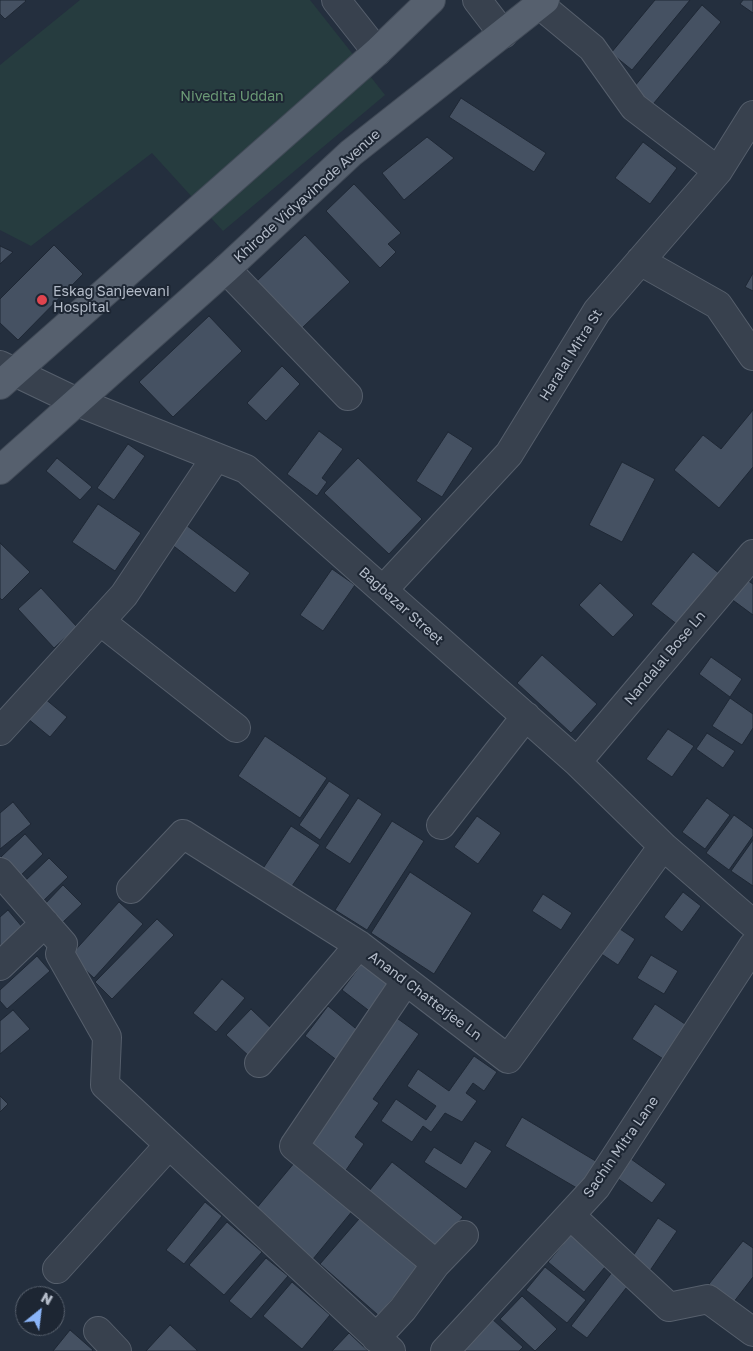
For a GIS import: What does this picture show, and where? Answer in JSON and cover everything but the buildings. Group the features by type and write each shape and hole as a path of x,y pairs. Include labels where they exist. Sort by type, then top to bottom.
{"main road":[{"path":"5,374 377,52 431,0"},
{"name":"Khirode Vidyavinode Avenue","path":"0,470 75,401 226,269 351,153 542,2"}],"street":[{"path":"336,0 377,52"},
{"path":"477,0 503,34"},
{"path":"542,2 592,48 634,107 718,171"},
{"name":"Haralal Mitra St","path":"383,590 509,454 596,311 718,171 753,115"},
{"path":"640,261 718,305 753,356"},
{"path":"226,269 348,396"},
{"name":"Bagbazar Street","path":"5,374 246,469 526,716 577,762 663,846 753,924"},
{"path":"0,731 124,595 216,457"},
{"name":"Nandalal Bose Ln","path":"577,762 753,554"},
{"path":"100,621 236,728"},
{"path":"441,825 526,716"},
{"name":"Anand Chatterjee Ln","path":"130,889 183,834 358,946 508,1059 663,846"},
{"path":"0,872 63,944 60,954 106,1037 105,1086 383,1344 403,1309 436,1264 464,1235"},
{"path":"0,966 45,923"},
{"path":"259,1063 358,946"},
{"name":"Sachin Mitra Lane","path":"445,1351 596,1187 753,946"},
{"path":"405,982 294,1146 436,1264"},
{"path":"56,1269 169,1145"},
{"path":"571,1216 669,1307 708,1299 749,1321"},
{"path":"98,1331 117,1351"}],"green space":[{"name":"Nivedita Uddan","path":"80,0 310,0 385,95 223,231 152,153 31,246 0,230 0,65"}],"place":[{"name":"Eskag Sanjeevani Hospital","path":"42,300"}]}
